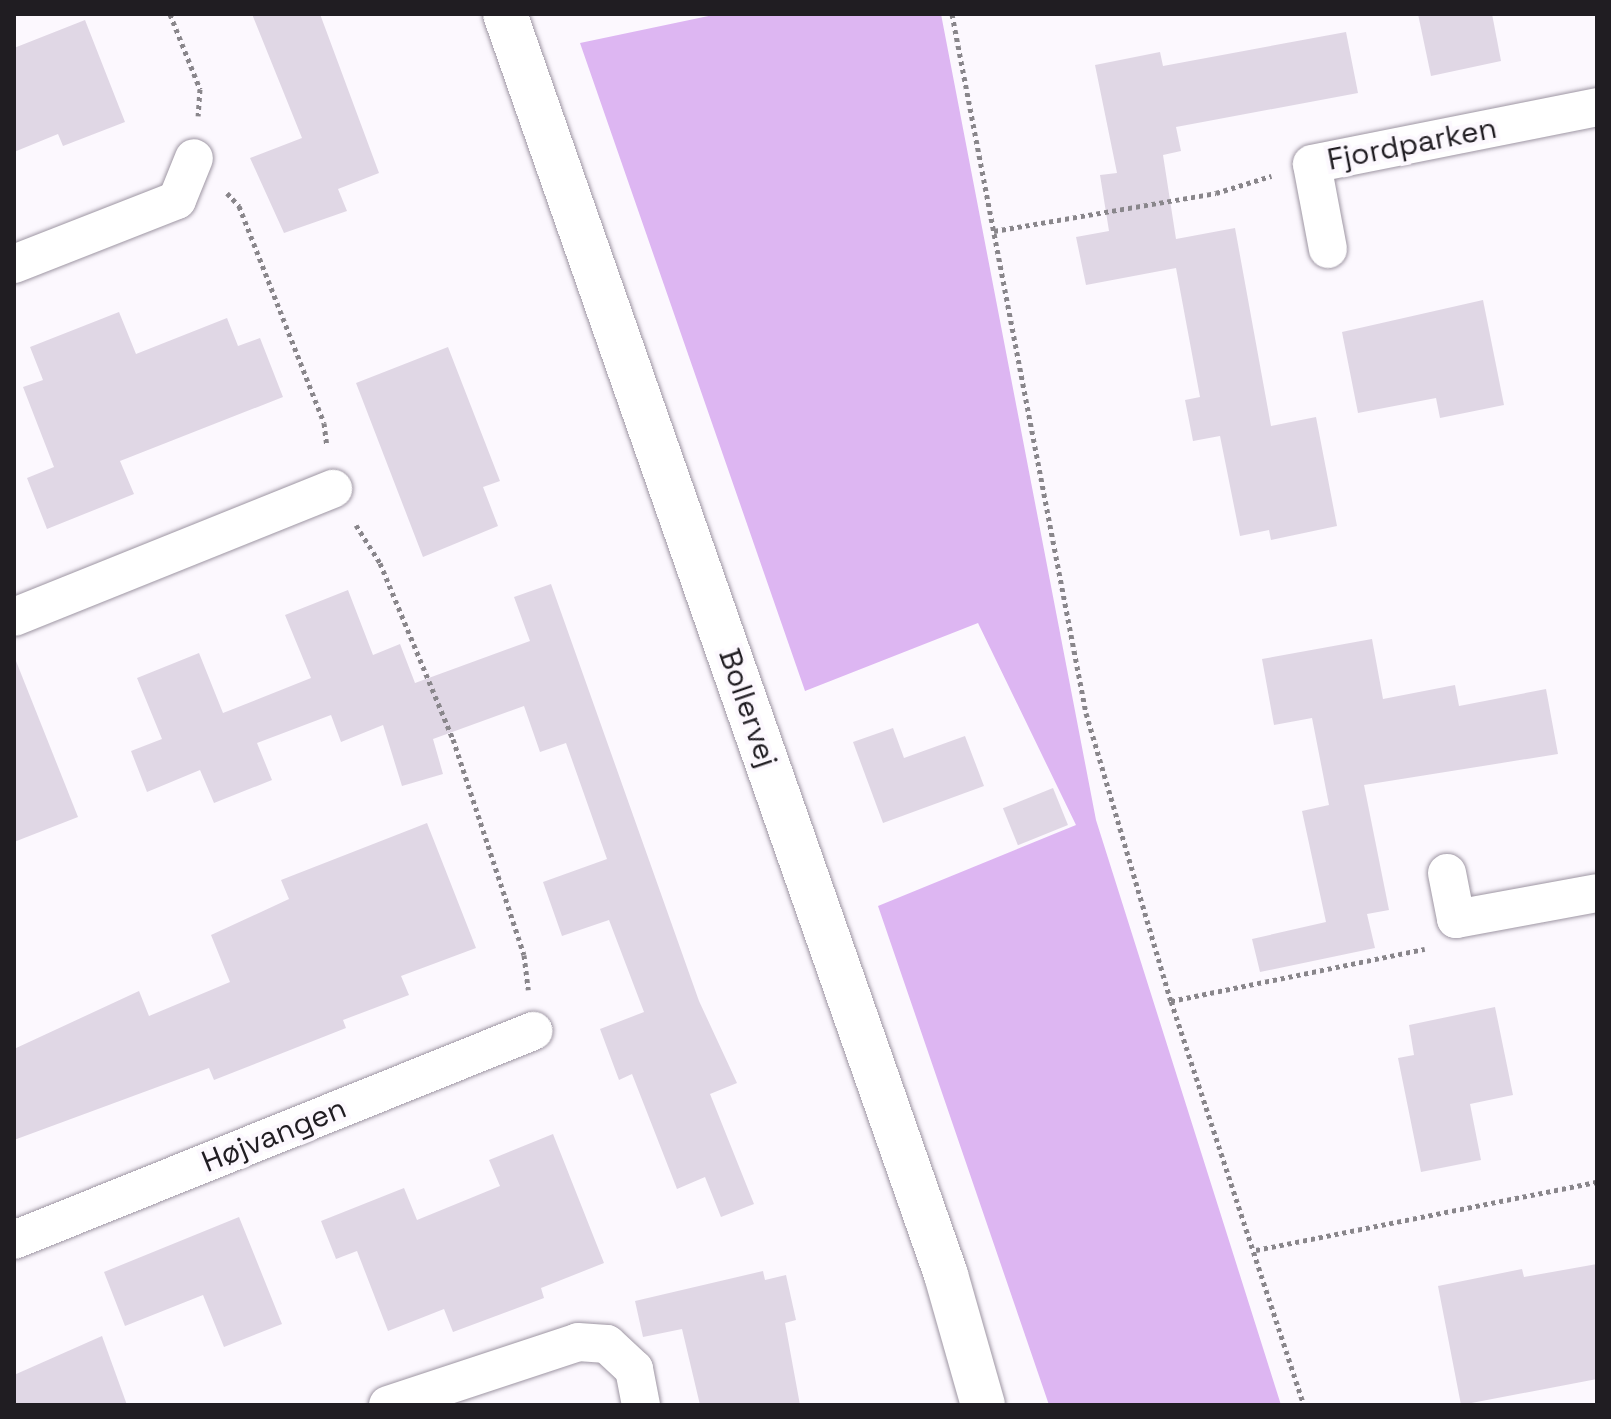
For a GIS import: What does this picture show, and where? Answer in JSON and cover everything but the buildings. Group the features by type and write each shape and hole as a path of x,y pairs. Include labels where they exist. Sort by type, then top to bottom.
{"main road":[{"name":"Bollervej","path":"505,14 946,1275 983,1405"}],"street":[{"name":"Fjordparken","path":"1328,249 1312,164 1597,107"},
{"path":"14,264 177,200 194,158"},
{"path":"14,617 333,489"},
{"path":"1447,873 1456,919 1597,893"},
{"name":"Højvangen","path":"14,1240 533,1031"},
{"path":"388,1405 578,1342 607,1344 634,1369 641,1405"}],"path":[{"path":"952,14 1086,713 1171,1001 1256,1250 1304,1405"},
{"path":"994,231 1216,193 1312,164"},
{"path":"1171,1001 1430,947 1456,919"},
{"path":"1256,1250 1597,1182"}],"shaded area":[{"path":"718,14 941,14 1096,820 1281,1405 1049,1405 878,906 1076,825 978,623 805,691 580,43"}]}
